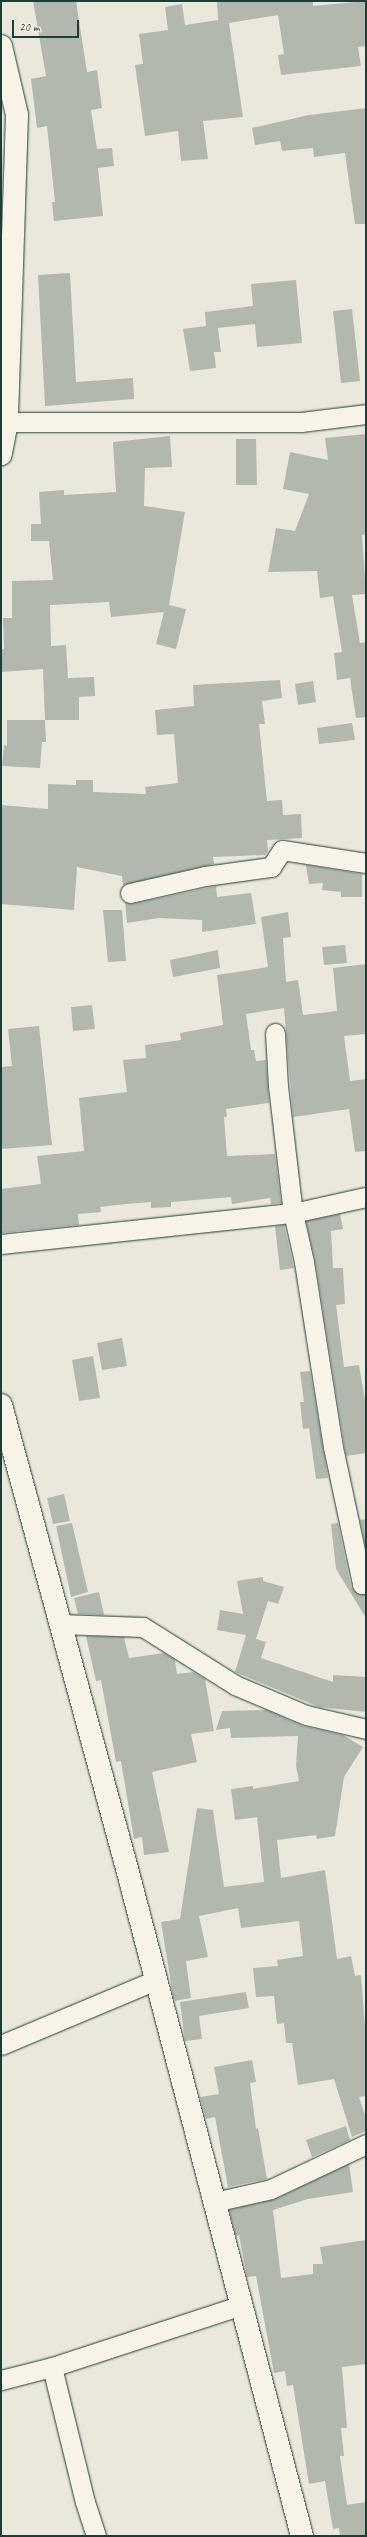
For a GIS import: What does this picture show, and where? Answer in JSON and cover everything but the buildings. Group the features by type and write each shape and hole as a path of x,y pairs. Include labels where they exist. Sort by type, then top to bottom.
{"main road":[{"path":"1,46 17,116 7,422 1,454"},
{"path":"1,1406 156,1980 302,2536"}],"street":[{"path":"7,422 301,422 366,414"},
{"path":"130,893 205,876 271,867 282,850 366,863"},
{"path":"275,1034 278,1086 293,1213 304,1262 333,1447 362,1584 366,1583"},
{"path":"1,1244 293,1213 366,1197"},
{"path":"60,1624 143,1627 234,1685 306,1715 366,1729"},
{"path":"1,2045 156,1980"},
{"path":"214,2202 271,2189 366,2144"},
{"path":"1,2380 52,2367 242,2305"},
{"path":"52,2367 85,2502 96,2536"}]}
